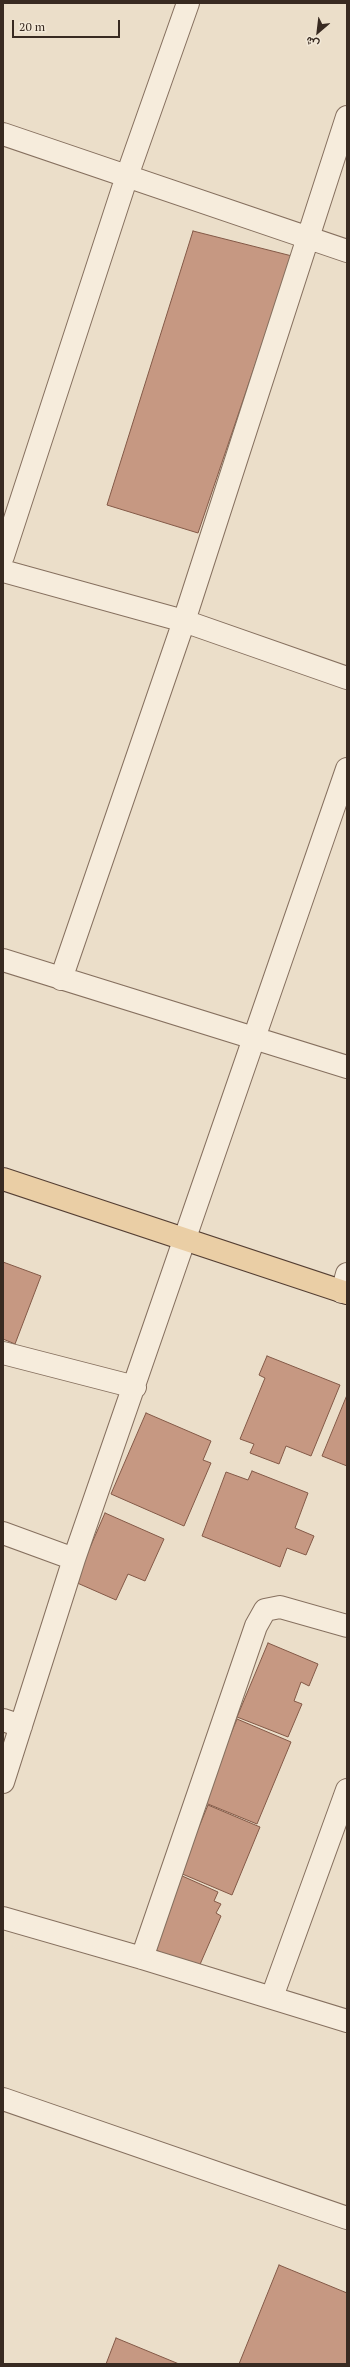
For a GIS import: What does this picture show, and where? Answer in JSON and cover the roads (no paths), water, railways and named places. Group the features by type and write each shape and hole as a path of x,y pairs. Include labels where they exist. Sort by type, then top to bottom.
{"main road":[{"path":"3,1179 184,1238 345,1286"}],"street":[{"path":"3,556 127,176 188,3"},
{"path":"61,979 184,620 347,117"},
{"path":"3,134 347,251"},
{"path":"3,571 184,620 347,678"},
{"path":"3,1782 12,1723 74,1559 135,1387 184,1238 347,769"},
{"path":"3,960 347,1067"},
{"path":"3,1353 135,1387"},
{"path":"3,1533 74,1559"},
{"path":"142,1958 256,1626 265,1610 280,1607 347,1626"},
{"path":"272,1997 347,1790"},
{"path":"3,1918 142,1958 347,2021"},
{"path":"3,2099 347,2218"}]}
